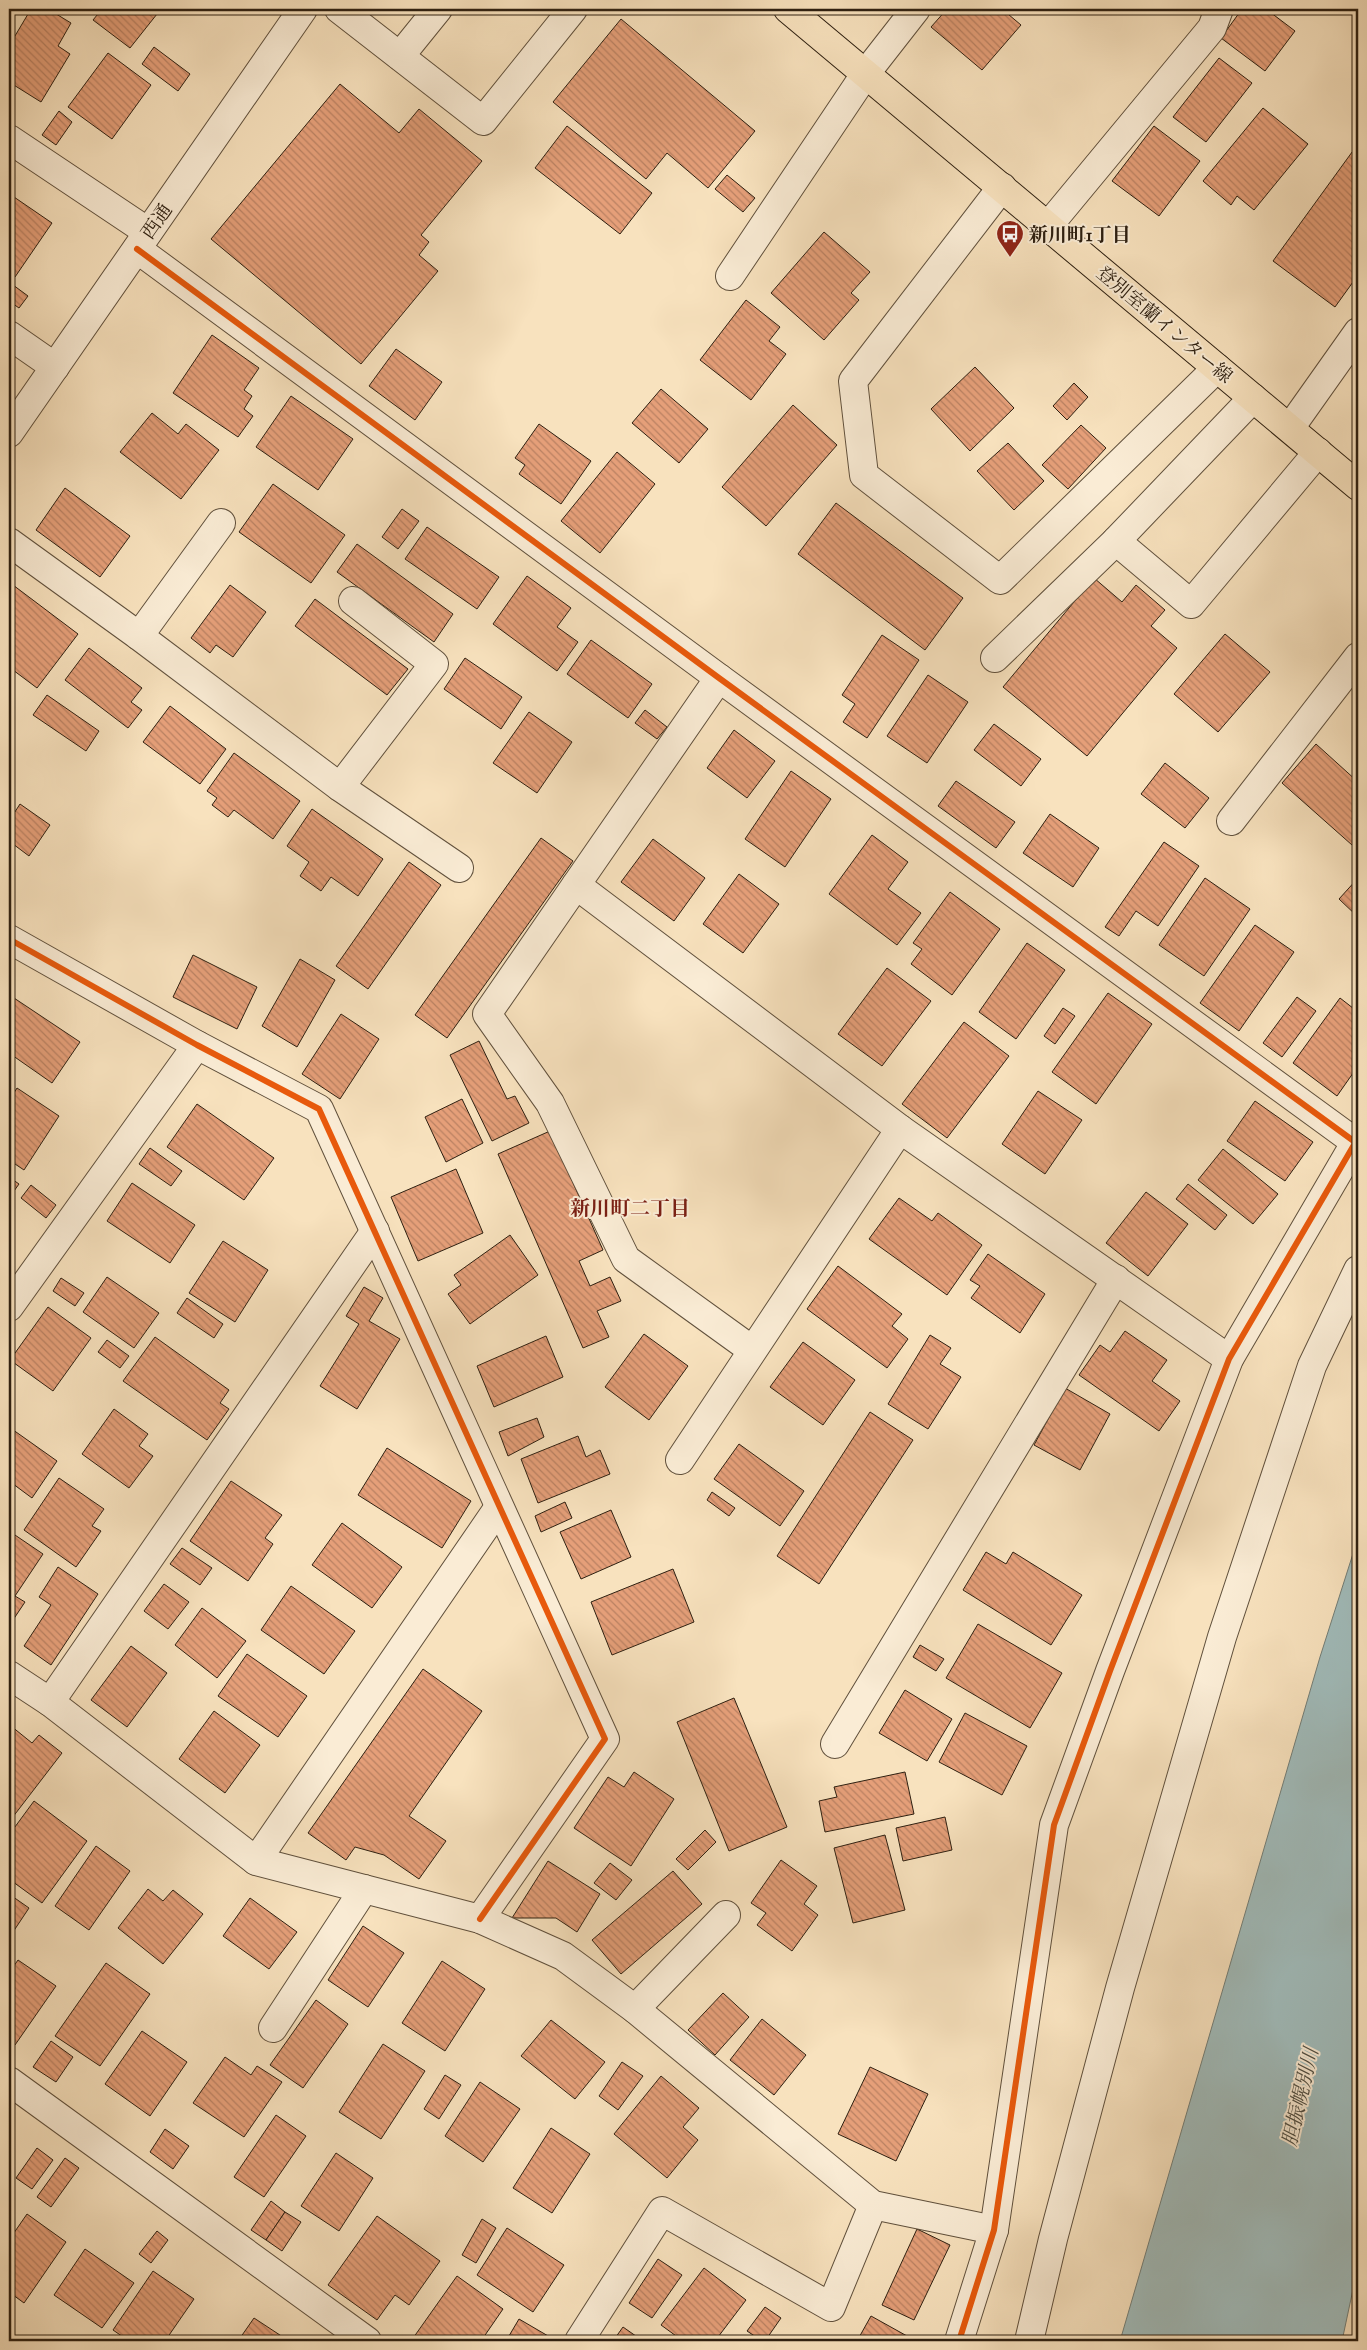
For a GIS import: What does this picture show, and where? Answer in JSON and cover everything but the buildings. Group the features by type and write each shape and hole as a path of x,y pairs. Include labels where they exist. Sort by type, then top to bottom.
{"main road":[{"name":"登別室蘭インター線","path":"788,9 1358,486"}],"street":[{"name":"西通","path":"9,433 303,9"},
{"path":"340,9 483,121 573,9"},
{"path":"400,56 438,9"},
{"path":"730,276 866,73 916,9"},
{"path":"1048,226 1212,28 1218,9"},
{"path":"9,139 719,678 1357,1140 1229,1359 1110,1671 1054,1825 994,2230 959,2341"},
{"path":"1002,187 853,381 864,475 1000,580 1218,368"},
{"path":"1290,428 1358,332"},
{"path":"9,335 55,367"},
{"path":"995,658 1116,541 1253,398"},
{"path":"1116,541 1191,604 1318,452"},
{"path":"140,636 221,523"},
{"path":"9,542 140,636 340,787 459,868"},
{"path":"340,787 434,664 353,600"},
{"path":"1231,822 1358,658"},
{"path":"719,678 487,1014 550,1103 626,1260 752,1350"},
{"path":"576,885 900,1129 1229,1359"},
{"path":"9,938 197,1045 319,1109 605,1739 480,1919"},
{"path":"9,1307 197,1045"},
{"path":"680,1460 900,1129"},
{"path":"50,1702 375,1231"},
{"path":"1029,2341 1053,2239 1120,1988 1222,1637 1312,1366 1358,1270"},
{"path":"835,1744 1116,1279"},
{"path":"256,1861 499,1507"},
{"path":"9,1674 50,1702 256,1861 480,1919 563,1956 635,2009 872,2205 994,2230"},
{"path":"272,2028 364,1889"},
{"path":"635,2009 726,1915"},
{"path":"9,2081 365,2341"},
{"path":"579,2341 662,2211 831,2307 872,2205"}],"water":[{"name":"胆振幌別川","path":"1358,1538 1358,2266 1342,2341 1120,2341 1320,1657"}],"cycle path":[{"path":"137,249 719,678 1355,1142"},
{"path":"9,939 197,1045 319,1109 605,1739 480,1919"},
{"path":"959,2341 994,2230 1054,1825 1110,1671 1229,1359 1358,1138"}],"place":[{"name":"新川町1丁目","path":"1010,258"}],"district":[{"name":"新川町二丁目","path":"630,1208"}]}
